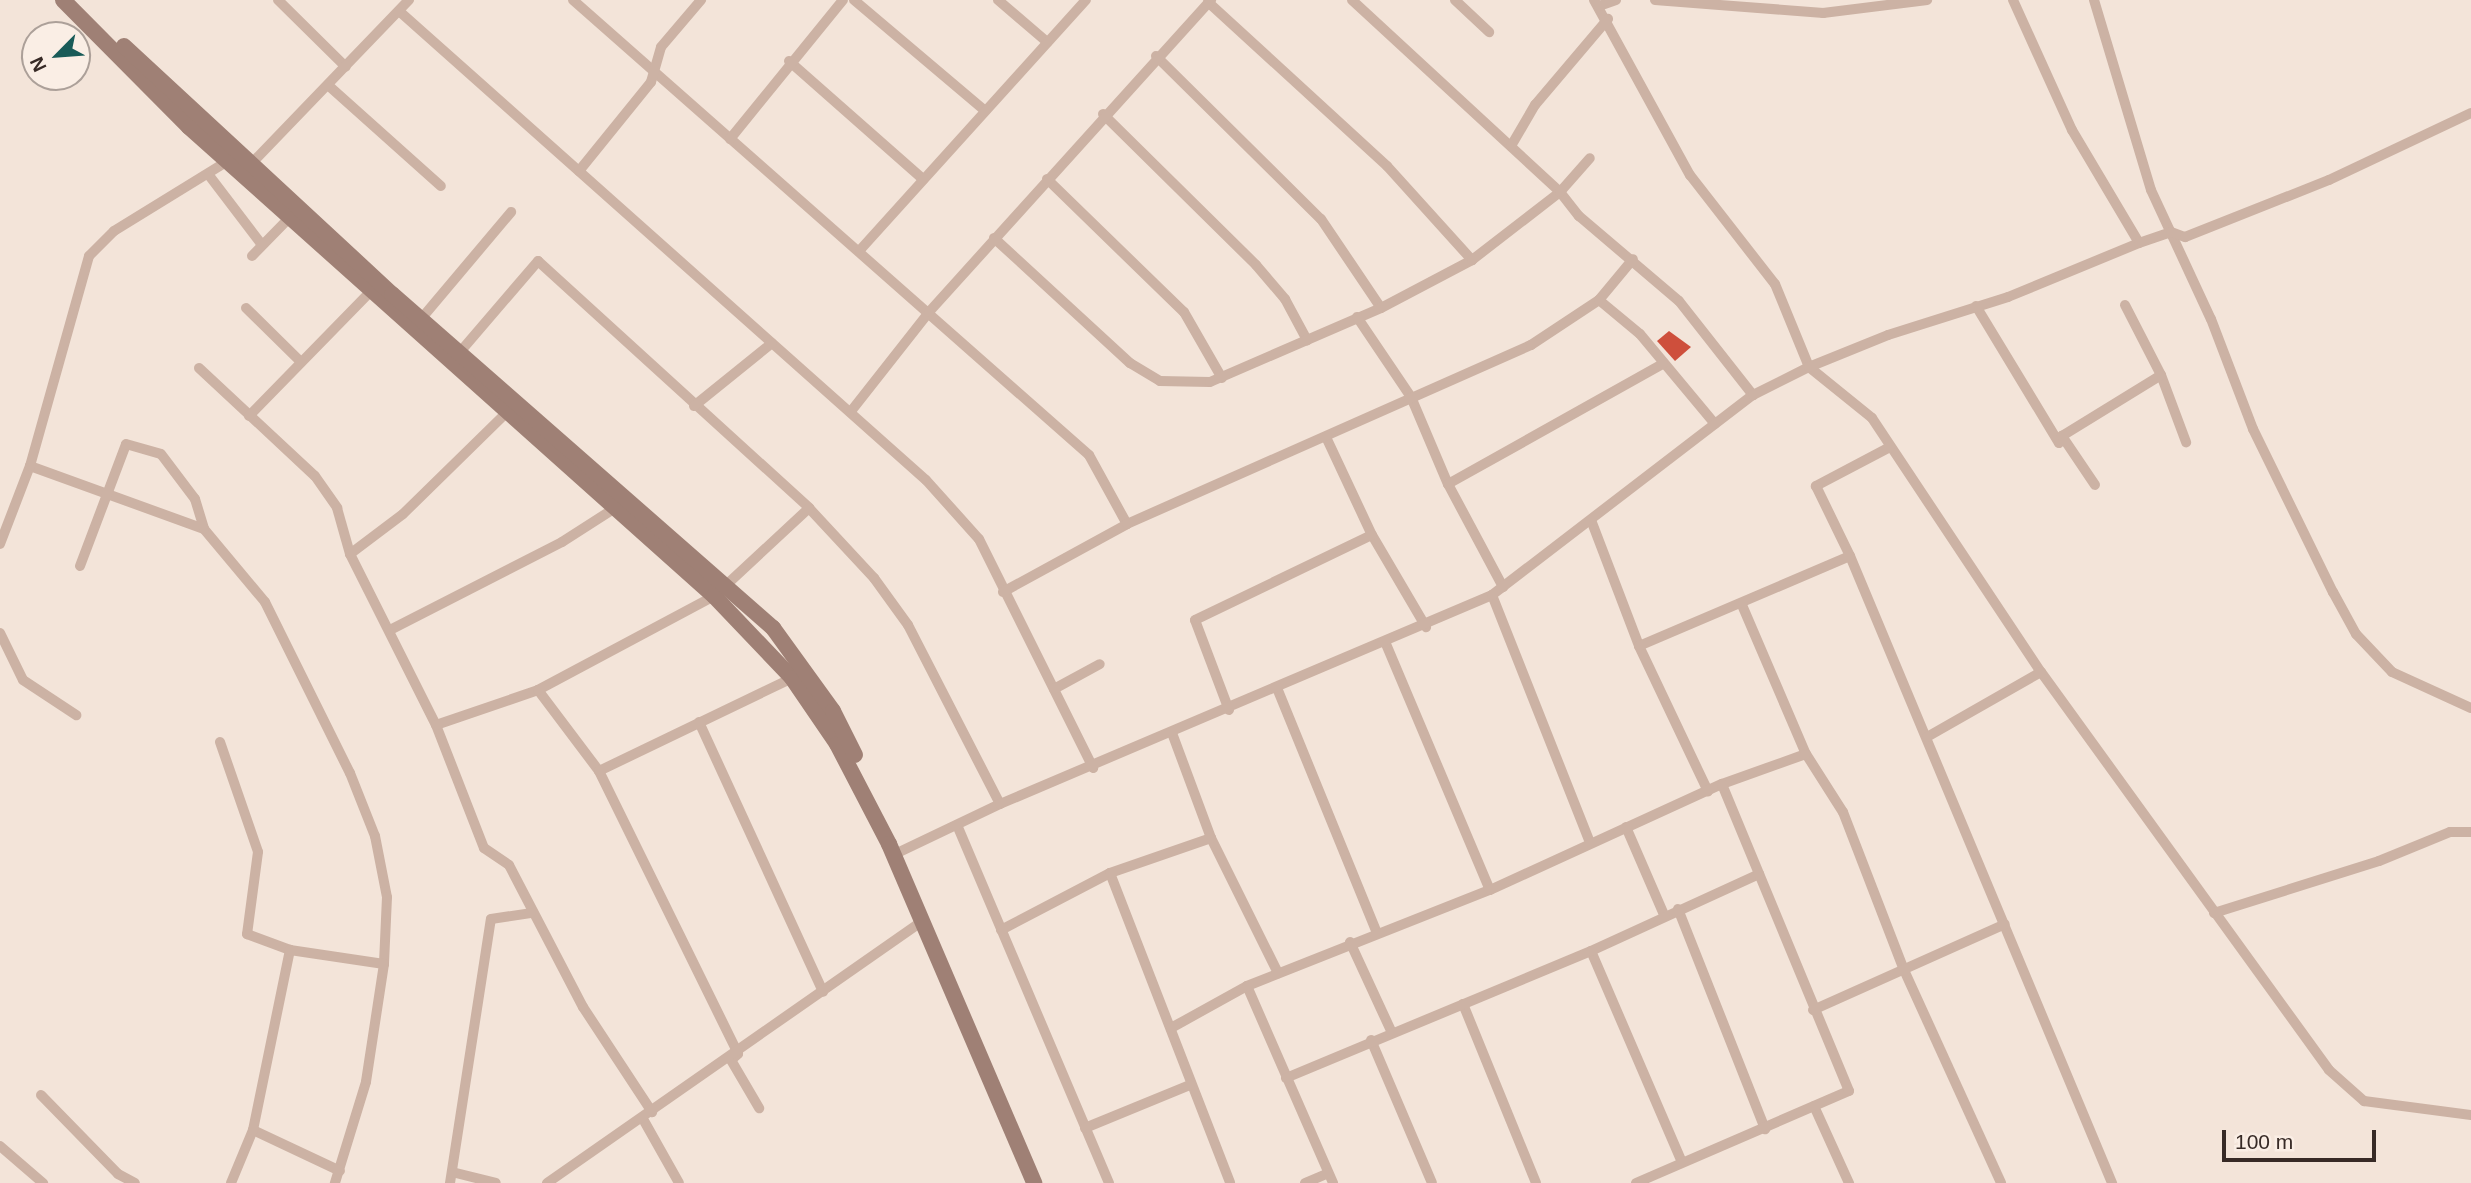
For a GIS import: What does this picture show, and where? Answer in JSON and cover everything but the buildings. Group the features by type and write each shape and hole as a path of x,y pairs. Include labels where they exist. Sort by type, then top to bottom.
{"street":[{"path":"63,0 94,24 460,352 719,592 792,678 837,744 898,853 923,921 1034,1183"},
{"path":"78,0 94,24 228,161 291,216 370,292 615,508 719,592 773,628 833,711 1045,1183"},
{"path":"278,0 346,67"},
{"path":"251,164 409,0"},
{"path":"573,0 655,75 860,250 1088,455 1127,524"},
{"path":"579,170 655,75 662,47 701,0"},
{"path":"730,139 789,61 843,0"},
{"path":"854,0 984,110"},
{"path":"998,0 1047,42"},
{"path":"860,250 1086,0"},
{"path":"1352,0 1560,192 1578,216 1679,301 1753,395"},
{"path":"1455,0 1489,32"},
{"path":"1616,0 1597,3 1690,175 1775,284 1809,367 1872,418 2040,672 2329,1070 2364,1101 2471,1115"},
{"path":"1656,0 1823,13 1927,0"},
{"path":"2013,0 2072,130 2138,243"},
{"path":"2094,0 2147,178 2253,429 2356,635 2392,672 2435,696 2471,708"},
{"path":"852,410 929,312 1103,114 1210,1 1387,166 1472,260"},
{"path":"399,10 772,343 852,410 979,539 1003,592 1093,768"},
{"path":"1511,146 1535,105 1608,19"},
{"path":"1156,56 1321,219 1381,307"},
{"path":"789,61 923,179"},
{"path":"329,86 441,186"},
{"path":"898,853 1000,804 1093,768 1276,688 1387,644 1492,596 1753,395 1809,367 2138,243 2172,232 2185,237 2305,189 2471,113"},
{"path":"1103,114 1256,265 1285,299 1307,340"},
{"path":"994,238 1130,363 1160,381 1185,385 1222,378 1381,307 1472,260 1560,192 1590,158"},
{"path":"0,544 30,466 89,256 114,231 228,161"},
{"path":"208,174 262,245"},
{"path":"1047,180 1184,312 1222,378"},
{"path":"421,319 511,212"},
{"path":"252,256 291,216"},
{"path":"1003,592 1127,524 1531,345 1598,300 1633,260"},
{"path":"460,352 538,261 809,508 908,625 1000,804"},
{"path":"249,416 300,360 370,292"},
{"path":"1598,300 1640,334 1662,364 1715,424"},
{"path":"2125,305 2161,374 2186,442"},
{"path":"1976,306 2059,443 2062,436 2161,374"},
{"path":"246,308 300,360"},
{"path":"1357,317 1411,397 1448,484 1503,587"},
{"path":"694,406 772,343"},
{"path":"1448,484 1662,364"},
{"path":"199,368 315,476 337,508 350,554 436,726 484,848 509,865 531,913 583,1007 648,1115 679,1183"},
{"path":"350,554 403,514 506,413"},
{"path":"2062,436 2095,485"},
{"path":"1326,437 1371,535 1426,626"},
{"path":"80,566 105,493 126,444 139,443 161,454 195,499 204,528 265,602 350,774 375,836 387,897 384,964 366,1082 335,1183"},
{"path":"1890,447 1815,486 1850,556 2112,1183"},
{"path":"30,466 204,528"},
{"path":"390,630 562,542 615,508"},
{"path":"436,726 538,690 719,592 809,508"},
{"path":"1591,520 1639,646 1707,791"},
{"path":"1229,710 1195,620 1371,535"},
{"path":"1639,646 1742,605 1850,556"},
{"path":"1492,596 1590,842"},
{"path":"1742,605 1807,754 1843,813 1904,970 2001,1183"},
{"path":"0,633 23,680 76,715"},
{"path":"1387,644 1490,890"},
{"path":"1054,690 1100,664"},
{"path":"1927,737 2040,672"},
{"path":"598,771 792,678"},
{"path":"1276,688 1377,933"},
{"path":"538,690 598,771 738,1054"},
{"path":"699,722 823,992"},
{"path":"1172,733 1211,838 1278,973"},
{"path":"220,741 258,852 247,934 290,950 384,964"},
{"path":"1171,1028 1247,986 1350,942 1490,890 1590,842 1722,784 1807,754"},
{"path":"1636,1183 1849,1091 1813,1010 1722,784"},
{"path":"2214,913 2379,861 2471,822"},
{"path":"957,825 1109,1183"},
{"path":"1626,827 1664,915"},
{"path":"2450,832 2471,832"},
{"path":"1001,930 1110,873 1211,838"},
{"path":"1110,873 1230,1183"},
{"path":"1286,1078 1371,1040 1591,951 1664,915 1759,874"},
{"path":"1678,909 1765,1129"},
{"path":"496,1183 451,1177 491,919 531,913"},
{"path":"547,1183 738,1054 923,921"},
{"path":"1813,1010 2005,924"},
{"path":"1350,942 1392,1033"},
{"path":"231,1183 253,1130 290,950"},
{"path":"1591,951 1682,1162"},
{"path":"1247,986 1330,1178 1305,1183"},
{"path":"1463,1004 1536,1183"},
{"path":"1371,1040 1432,1183"},
{"path":"738,1054 731,1060 759,1108"},
{"path":"1085,1128 1190,1085"},
{"path":"41,1095 118,1174 135,1183"},
{"path":"1814,1106 1849,1183"},
{"path":"253,1130 340,1171"},
{"path":"0,1146 43,1183"}]}
